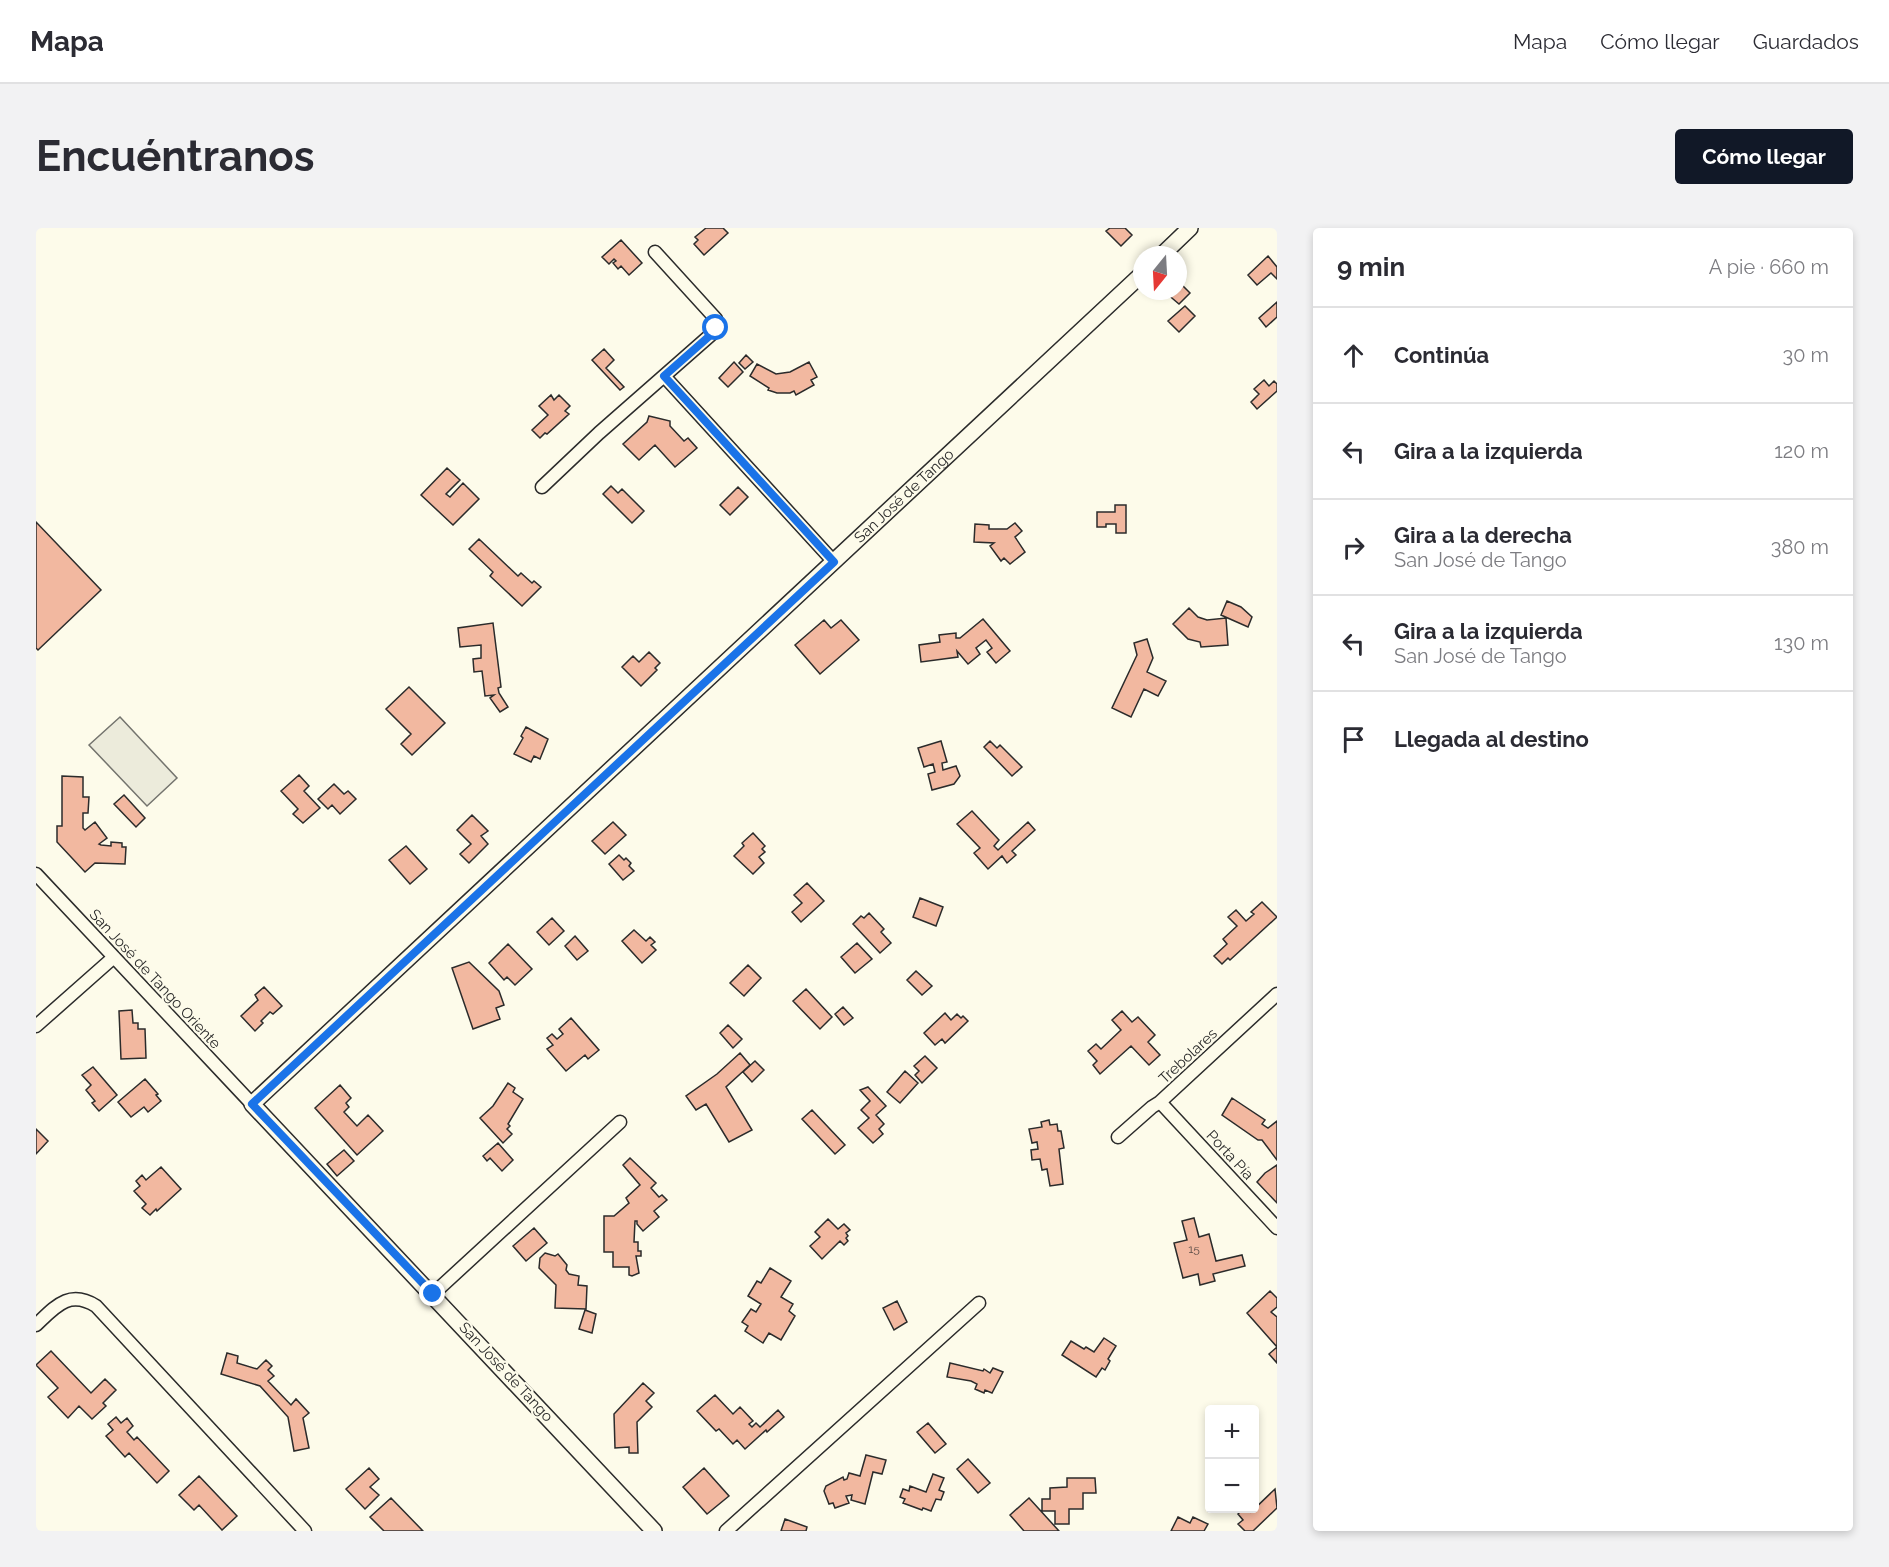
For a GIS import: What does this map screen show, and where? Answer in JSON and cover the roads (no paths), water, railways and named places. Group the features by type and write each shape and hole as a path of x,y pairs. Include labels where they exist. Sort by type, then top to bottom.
{"street":[{"path":"1171,246 1190,228"},
{"path":"542,487 599,432 714,332 716,319 655,252"},
{"name":"San José de Tango","path":"654,1531 252,1104 1133,282"},
{"path":"664,376 834,562"},
{"name":"San José de Tango Oriente","path":"36,874 252,1104"},
{"path":"36,1026 114,957"},
{"name":"Trebolares","path":"1118,1137 1160,1102 1277,994"},
{"name":"Porta Pía","path":"1160,1102 1277,1228"},
{"path":"433,1294 621,1122"},
{"path":"36,1325 63,1302 84,1299 96,1305 305,1531"},
{"path":"726,1531 979,1303"}]}
